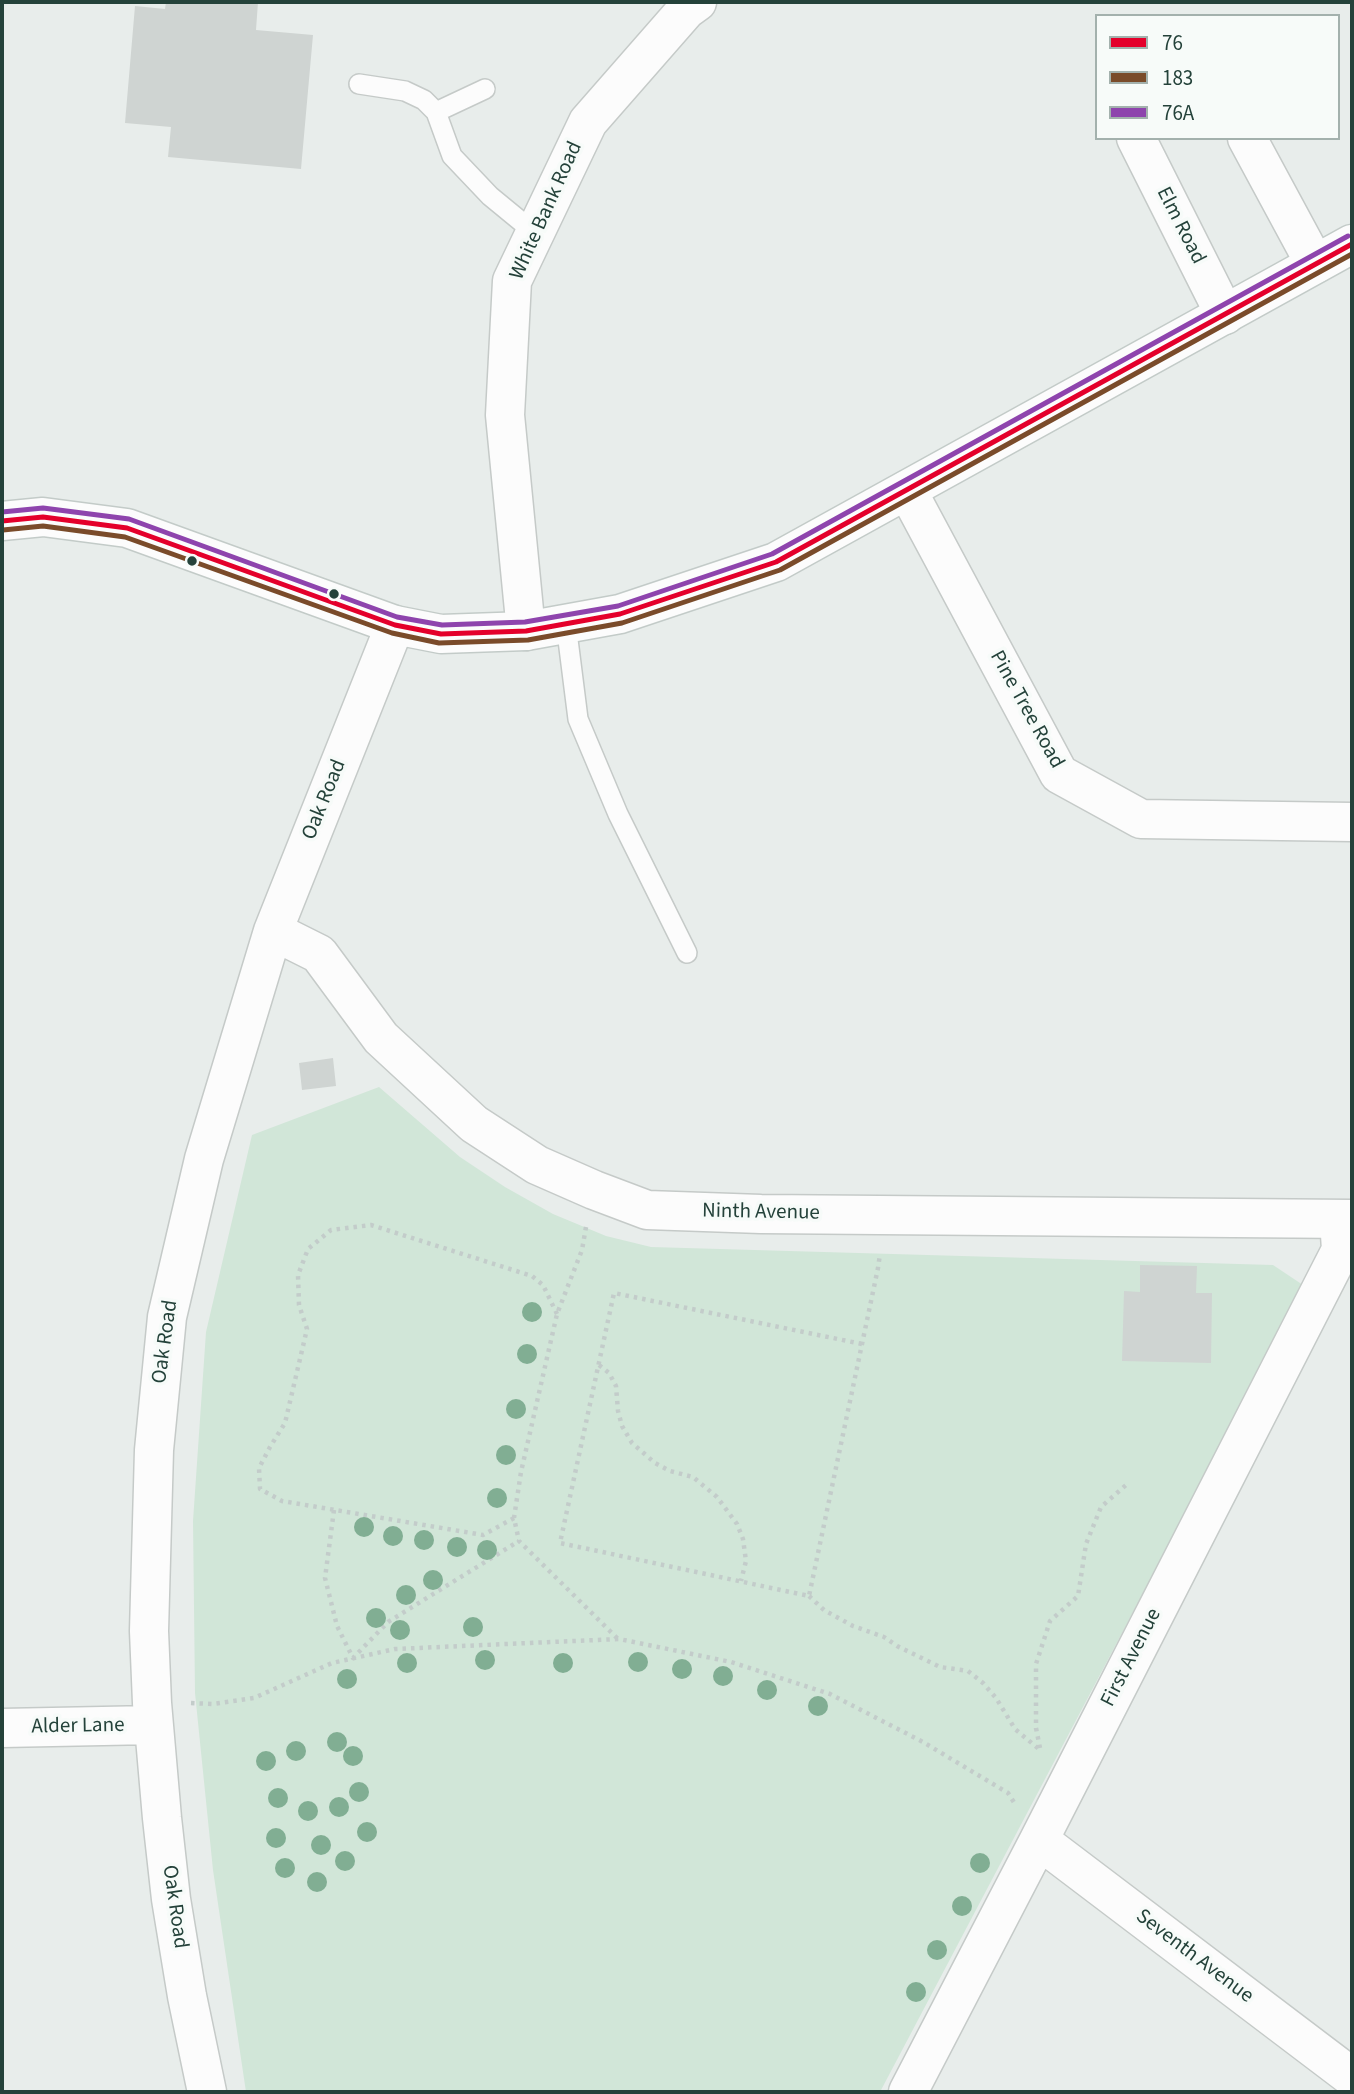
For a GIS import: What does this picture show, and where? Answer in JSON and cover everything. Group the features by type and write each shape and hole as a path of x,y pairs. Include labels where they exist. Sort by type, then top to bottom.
{"street":[{"name":"White Bank Road","path":"526,631 505,415 512,281 588,122 696,2"},
{"name":"Elm Road","path":"1137,140 1225,314"},
{"path":"1248,140 1315,264"},
{"path":"2,521 43,517 127,528 395,625 441,634 526,631 620,614 776,562 1352,244"},
{"name":"Pine Tree Road","path":"907,490 1059,774 1141,819 1352,822"},
{"name":"Oak Road","path":"207,2092 171,1899 153,1726 149,1631 154,1450 167,1317 204,1159 273,931 395,625"},
{"name":"Ninth Avenue","path":"273,931 319,954 381,1038 474,1124 537,1165 648,1210 1346,1219"},
{"name":"First Avenue","path":"908,2092 1340,1250 1346,1219"},
{"name":"Alder Lane","path":"2,1728 153,1726"},
{"name":"Seventh Avenue","path":"1039,1840 1348,2079"}],"lane":[{"path":"359,84 405,91 424,100 436,112 452,156 490,196 535,233"},
{"path":"436,112 485,89"},
{"path":"566,624 578,719 618,814 687,953"}],"path":[{"path":"594,1190 582,1250 557,1314 521,1472 514,1518 519,1541 619,1639"},
{"path":"809,1596 878,1268 884,1215"},
{"path":"514,1518 483,1535 282,1501 260,1489 259,1468 285,1423 307,1329 299,1304 298,1275 308,1249 331,1230 371,1225 532,1276 543,1285 557,1314"},
{"path":"862,1345 614,1293 561,1543 809,1596 824,1610 853,1626 884,1637 940,1667 968,1671 996,1698 1015,1729 1041,1751 1036,1728 1036,1664 1050,1621 1078,1596 1086,1544 1101,1507 1126,1485"},
{"path":"598,1365 609,1373 616,1386 622,1426 632,1443 655,1463 670,1471 693,1477 717,1497 737,1524 743,1539 746,1561 741,1581"},
{"path":"334,1510 325,1578 337,1626 353,1658"},
{"path":"353,1658 388,1622 519,1541"},
{"path":"213,1704 254,1698 332,1663 395,1649 619,1639 731,1662 830,1694 923,1742 1008,1793 1039,1840"}],"green space":[{"path":"379,1087 460,1157 505,1187 553,1214 606,1236 651,1247 1273,1265 1303,1285 880,2092 246,2092 213,1870 195,1693 193,1521 206,1332 252,1135"}],"building":[{"path":"166,2 258,2 256,30 313,35 301,169 168,157 171,127 125,123 135,6 165,9"},
{"path":"333,1058 336,1086 302,1090 299,1063"},
{"path":"1140,1265 1197,1266 1196,1293 1212,1293 1211,1363 1122,1361 1124,1291 1140,1292"}],"transit line":[{"name":"76A","path":"2,512 43,508 129,519 397,617 442,625 525,622 618,606 772,554 1348,236"},
{"name":"76","path":"2,521 43,517 127,528 395,625 441,634 526,631 620,614 776,562 1352,244"},
{"name":"183","path":"3,530 43,526 125,537 392,633 439,643 528,640 622,623 780,570 1352,254"}]}
